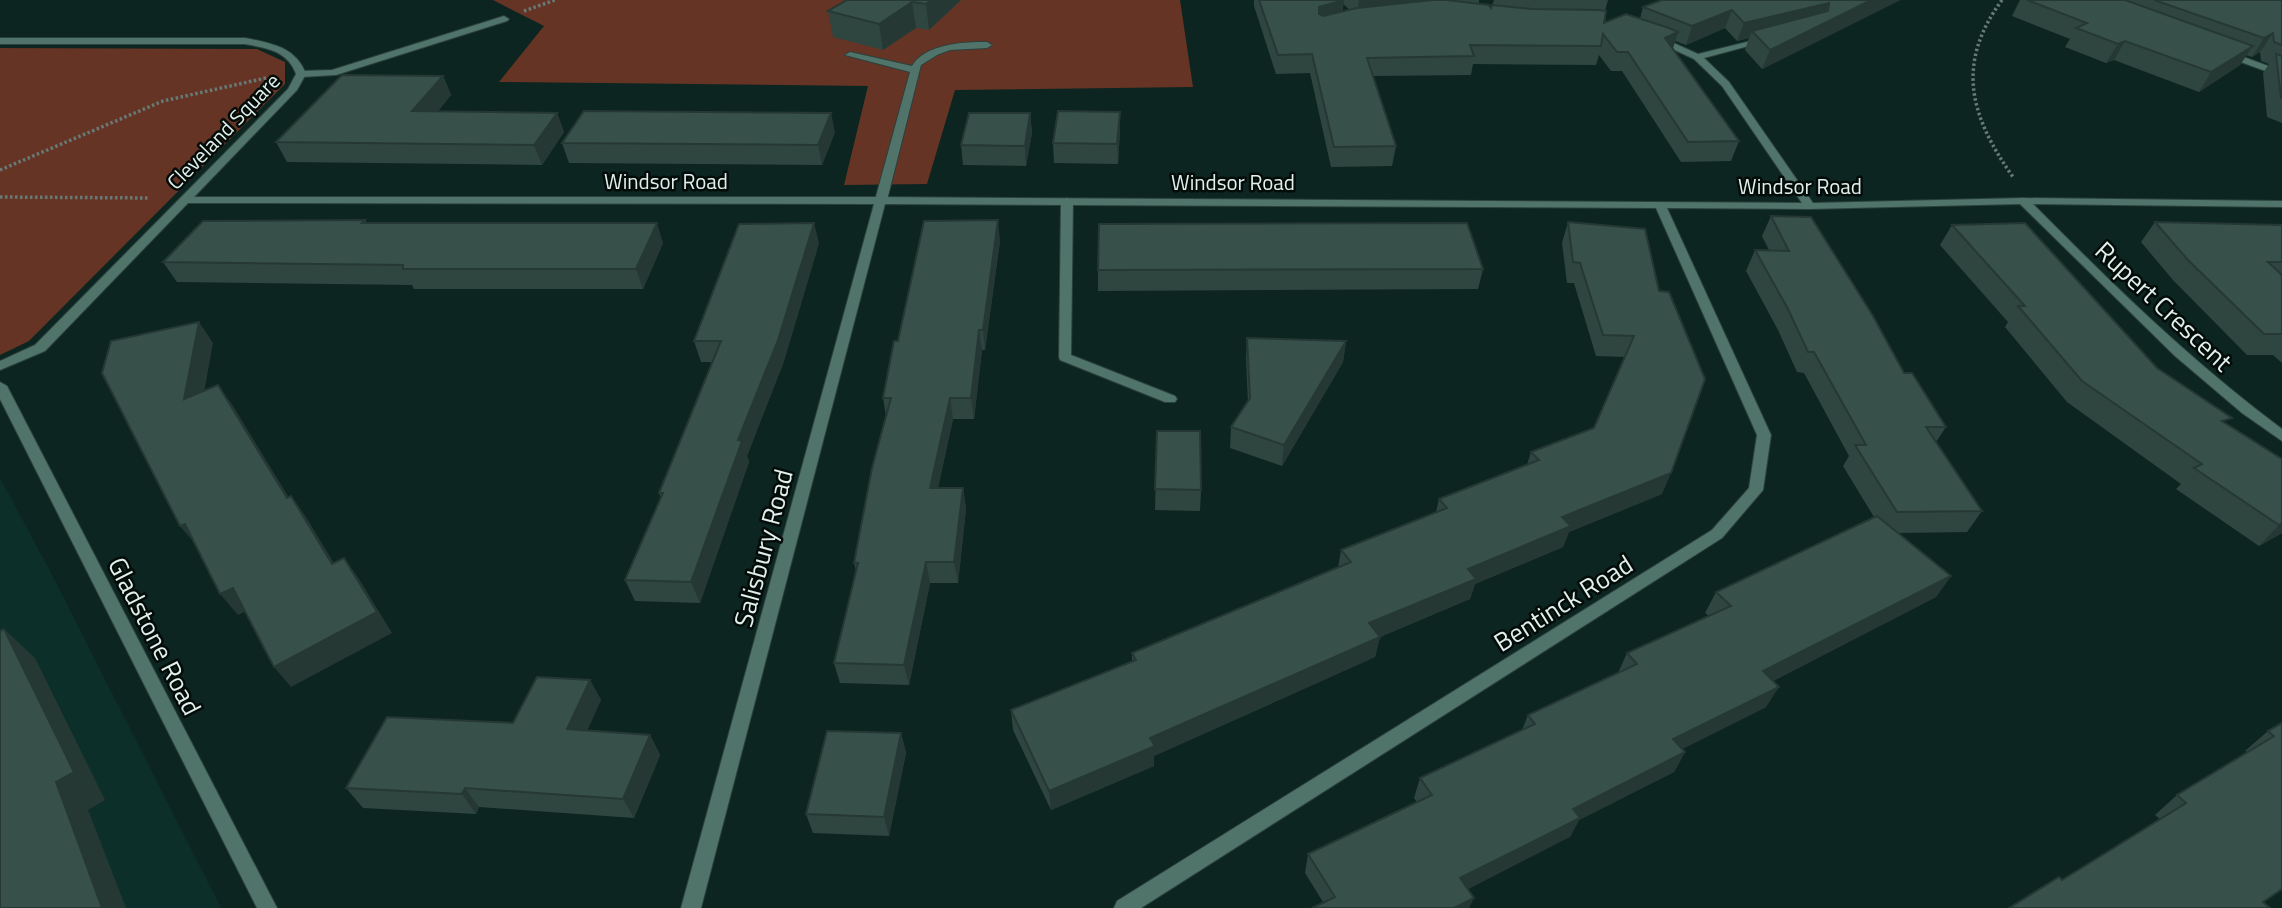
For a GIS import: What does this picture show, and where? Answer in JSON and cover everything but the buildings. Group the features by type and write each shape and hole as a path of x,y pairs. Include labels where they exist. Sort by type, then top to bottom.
{"street":[{"path":"301,74 333,73 504,19"},
{"path":"1645,34 1697,57 1726,84 1810,206"},
{"path":"1697,57 1777,36"},
{"name":"Cleveland Square","path":"0,41 245,41 286,52 298,62 301,74 292,90 40,348 0,366"},
{"path":"850,55 916,70 917,64 932,51 952,45 987,45"},
{"path":"2212,49 2282,74"},
{"name":"Salisbury Road","path":"691,908 916,70"},
{"name":"Windsor Road","path":"184,200 881,200 1810,206 2028,202 2282,204"},
{"path":"1067,201 1065,357 1170,399"},
{"name":"Rupert Crescent","path":"2028,202 2129,309 2243,407 2282,436"},
{"name":"Bentinck Road","path":"1124,908 1717,534 1756,490 1764,435 1660,205"},
{"name":"Gladstone Road","path":"0,386 267,908"}],"path":[{"path":"2002,0 1974,47 1971,91 1986,138 2028,202"},
{"path":"0,170 163,100 277,76 301,74"},
{"path":"0,197 184,200"}],"shaded area":[{"path":"493,0 1180,0 1193,87 955,90 927,184 844,185 868,86 499,82 544,26"},
{"path":"0,48 257,49 285,62 285,84 29,341 0,355"},
{"path":"0,478 50,571 221,908 0,908"}]}
